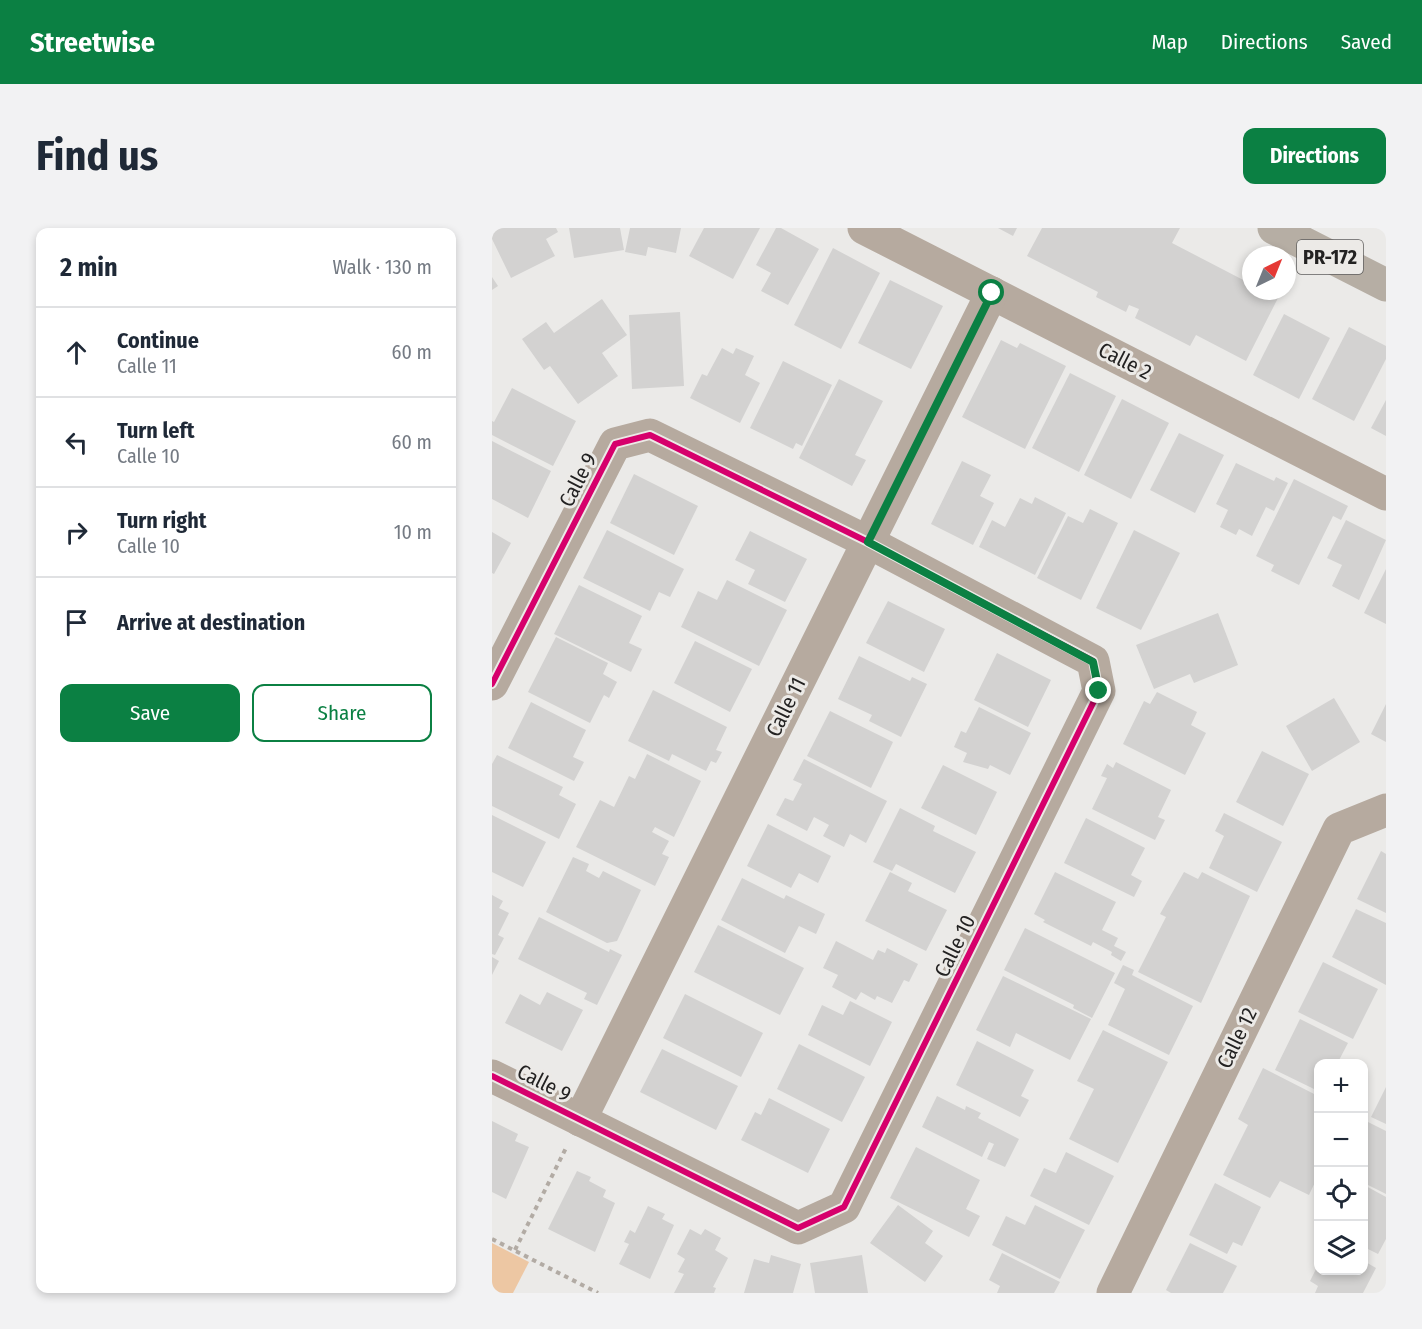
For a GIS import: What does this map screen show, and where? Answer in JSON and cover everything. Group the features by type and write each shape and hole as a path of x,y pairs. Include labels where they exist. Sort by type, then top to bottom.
{"main road":[{"name":"PR-172","path":"1274,228 1386,285"}],"street":[{"name":"Calle 2","path":"864,228 1386,494"},
{"name":"Calle 11","path":"580,1120 992,293"},
{"name":"Calle 9","path":"492,684 615,444 650,435 868,542"},
{"name":"Calle 10","path":"580,1120 798,1228 844,1207 1099,691 1093,662 868,542"},
{"name":"Calle 12","path":"1113,1293 1339,829 1386,810"},
{"name":"Calle 9","path":"492,1076 580,1120"}],"path":[{"path":"515,1250 580,1120"},
{"path":"492,1239 598,1293"}],"shaded area":[{"path":"492,1243 529,1262 513,1293 492,1293"}],"building":[{"path":"492,228 556,228 558,232 546,239 555,256 511,278 492,239"},
{"path":"569,228 620,228 624,250 574,258"},
{"path":"630,228 681,228 676,253 648,247 646,256 625,252"},
{"path":"704,228 760,228 733,279 689,256"},
{"path":"776,228 781,228 819,249 788,305 761,291 771,273 756,265"},
{"path":"998,228 1017,228 1013,236"},
{"path":"1042,228 1180,228 1172,243 1242,279 1242,300 1277,300 1246,361 1196,335 1190,346 1135,318 1139,309 1129,305 1126,312 1096,297 1098,292 1027,256"},
{"path":"833,248 880,273 841,349 794,325"},
{"path":"492,277 498,286 492,290"},
{"path":"890,280 943,306 911,369 858,343"},
{"path":"602,299 627,335 602,353 618,376 578,404 550,366 544,370 522,339 546,322 554,333"},
{"path":"680,312 684,386 632,389 629,315"},
{"path":"1284,314 1330,338 1299,399 1253,375"},
{"path":"1349,327 1386,346 1386,359 1354,421 1312,399"},
{"path":"1001,340 1017,348 1020,343 1066,366 1025,449 962,417"},
{"path":"722,348 733,354 736,348 754,356 745,375 760,383 740,423 690,398 702,374 707,376"},
{"path":"783,361 832,385 802,446 796,443 793,449 750,428"},
{"path":"1070,373 1116,396 1079,472 1032,448"},
{"path":"839,379 883,401 855,455 866,460 852,486 799,458"},
{"path":"512,388 576,421 553,466 492,435 492,421 494,422"},
{"path":"1122,399 1169,423 1131,499 1084,475"},
{"path":"1386,400 1386,436 1371,428"},
{"path":"1179,433 1224,455 1195,513 1150,490"},
{"path":"492,441 551,471 528,518 492,499"},
{"path":"962,461 991,475 980,496 994,503 973,545 931,524"},
{"path":"1236,463 1274,481 1276,477 1288,483 1274,511 1266,507 1252,536 1239,529 1236,535 1220,527 1228,510 1216,504"},
{"path":"634,474 698,506 674,555 610,523"},
{"path":"1294,479 1348,506 1341,520 1333,516 1299,585 1271,571 1274,565 1256,556"},
{"path":"1035,497 1066,513 1035,575 979,547 992,520 1005,527 1020,498 1032,504"},
{"path":"1090,509 1118,523 1081,600 1037,578 1068,516 1083,523"},
{"path":"1346,520 1386,540 1359,600 1332,586 1342,565 1327,558"},
{"path":"607,530 684,569 670,597 659,592 650,611 583,578"},
{"path":"1134,530 1180,553 1141,630 1096,608"},
{"path":"750,531 807,559 785,602 748,584 755,570 735,560"},
{"path":"492,532 511,543 494,574 492,573"},
{"path":"1386,569 1386,624 1364,613"},
{"path":"727,580 787,610 759,666 681,627 698,591 717,600"},
{"path":"579,585 642,616 629,643 642,649 631,672 554,634"},
{"path":"888,601 945,629 924,672 866,643"},
{"path":"1218,613 1238,665 1194,683 1190,674 1154,689 1136,645"},
{"path":"556,637 608,663 603,674 617,682 609,698 604,695 590,723 528,692"},
{"path":"695,641 752,669 730,712 674,683"},
{"path":"997,653 1051,680 1028,727 974,700"},
{"path":"859,656 910,681 912,677 927,684 901,737 869,721 872,715 838,699"},
{"path":"653,690 727,727 716,750 722,752 716,763 711,761 706,771 672,754 669,761 628,741"},
{"path":"1157,692 1197,712 1191,725 1206,733 1185,775 1123,744 1144,701 1150,704"},
{"path":"1334,698 1360,742 1312,771 1286,726"},
{"path":"531,702 586,730 573,757 584,762 574,781 508,748"},
{"path":"1386,704 1386,742 1371,734"},
{"path":"979,707 1031,733 1010,775 990,765 988,769 963,762 967,753 954,747 961,731 966,733"},
{"path":"830,711 893,742 871,788 807,756"},
{"path":"1262,751 1309,774 1283,826 1236,802"},
{"path":"647,754 701,781 674,837 655,827 652,832 669,841 662,854 669,857 655,886 576,847 600,800 614,807 629,776 635,779"},
{"path":"497,755 563,787 559,795 576,804 559,839 492,806 492,764"},
{"path":"804,759 887,801 866,843 850,834 844,847 823,836 829,825 814,817 807,831 776,815 785,798 793,801 802,784 793,780"},
{"path":"1116,762 1171,790 1158,817 1165,820 1155,840 1092,809 1107,778 1101,776 1107,764 1113,768"},
{"path":"943,765 997,792 976,835 921,808"},
{"path":"900,808 935,826 933,831 976,852 955,893 896,864 892,871 873,862"},
{"path":"1224,813 1282,842 1257,892 1209,868 1224,836 1215,831"},
{"path":"492,815 546,842 523,887 492,872"},
{"path":"1086,818 1145,848 1131,875 1142,881 1134,897 1064,863"},
{"path":"768,824 831,856 818,883 799,873 791,888 747,866"},
{"path":"1381,851 1386,854 1386,913 1357,899"},
{"path":"573,857 589,864 586,871 599,878 603,871 641,890 617,941 607,943 546,912"},
{"path":"890,872 912,883 908,891 947,910 926,951 865,921"},
{"path":"1055,872 1116,902 1102,930 1118,938 1114,946 1126,952 1121,961 1111,955 1112,952 1093,942 1091,946 1043,922 1045,920 1034,914"},
{"path":"1184,872 1198,879 1202,872 1250,896 1201,1003 1138,972 1166,917 1160,914"},
{"path":"742,878 784,899 786,895 825,914 816,934 799,926 785,953 721,920"},
{"path":"492,895 503,901 499,908 509,913 498,935 504,938 495,955 492,954"},
{"path":"1356,909 1386,923 1386,985 1332,957"},
{"path":"539,917 609,952 610,949 622,955 597,1005 584,999 587,993 518,959"},
{"path":"718,925 804,968 780,1015 694,972"},
{"path":"1025,928 1115,973 1092,1018 1073,1008 1074,1005 1004,970"},
{"path":"836,941 873,960 878,950 885,953 887,948 918,964 909,982 904,980 892,1003 877,996 875,1000 861,992 856,1000 832,987 838,975 823,968"},
{"path":"492,957 499,961 492,975"},
{"path":"1323,962 1378,989 1353,1039 1298,1012"},
{"path":"1123,965 1134,970 1132,975 1193,1006 1169,1055 1108,1025 1125,989 1114,983"},
{"path":"1003,976 1091,1019 1070,1060 1016,1033 1010,1047 976,1030"},
{"path":"547,992 583,1010 562,1051 505,1023 520,994 540,1005"},
{"path":"685,994 763,1033 741,1077 663,1038"},
{"path":"850,1001 892,1022 870,1066 808,1035 822,1005 843,1015"},
{"path":"1300,1019 1348,1043 1340,1059 1314,1059 1314,1089 1275,1070"},
{"path":"1103,1030 1168,1062 1118,1163 1069,1139 1094,1089 1077,1081"},
{"path":"977,1041 1034,1070 1021,1096 1029,1100 1020,1117 956,1085"},
{"path":"799,1044 865,1077 842,1122 777,1089"},
{"path":"662,1049 738,1086 716,1130 640,1092"},
{"path":"1263,1068 1314,1094 1314,1184 1309,1195 1280,1181 1270,1198 1223,1175 1248,1125 1238,1119"},
{"path":"1386,1087 1386,1124 1371,1117"},
{"path":"937,1096 965,1110 966,1106 981,1113 978,1118 1019,1139 1005,1167 987,1159 994,1144 989,1142 982,1157 922,1127"},
{"path":"769,1098 830,1129 808,1173 741,1140 755,1112 761,1115"},
{"path":"492,1121 518,1134 515,1141 529,1147 506,1199 492,1192"},
{"path":"1368,1122 1386,1131 1386,1194 1368,1185"},
{"path":"916,1147 980,1180 966,1209 980,1216 969,1237 890,1198"},
{"path":"1066,1152 1114,1176 1089,1225 1030,1196 1044,1168 1056,1173"},
{"path":"577,1171 591,1177 589,1181 606,1190 603,1197 615,1203 595,1252 548,1229"},
{"path":"1215,1183 1261,1207 1242,1246 1233,1242 1227,1254 1189,1235"},
{"path":"1368,1187 1386,1197 1386,1239 1378,1254 1368,1249"},
{"path":"898,1205 933,1231 925,1243 943,1256 925,1282 870,1243"},
{"path":"1035,1205 1085,1230 1060,1279 992,1245 1006,1216 1025,1225"},
{"path":"648,1206 665,1214 662,1219 674,1225 650,1279 619,1264 629,1244 624,1242 630,1230 635,1233"},
{"path":"690,1229 701,1235 705,1229 721,1238 715,1250 728,1258 713,1287 716,1288 714,1293 674,1293 684,1274 678,1272 685,1259 677,1254"},
{"path":"1190,1243 1237,1266 1223,1293 1171,1293 1166,1290"},
{"path":"1002,1253 1060,1282 1054,1293 997,1293 1000,1286 989,1280"},
{"path":"771,1255 801,1264 793,1293 744,1293 754,1259 769,1263"},
{"path":"862,1255 868,1293 815,1293 810,1263"},
{"path":"1368,1263 1376,1268 1363,1293 1315,1293 1318,1286 1310,1281 1314,1273 1314,1275 1368,1275"}],"cycle path":[{"path":"492,684 615,444 650,435 868,542 1093,661 1099,691 844,1207 798,1228 492,1076"}],"route":[{"path":"992,293 868,542 1093,662 1099,691"}]}
